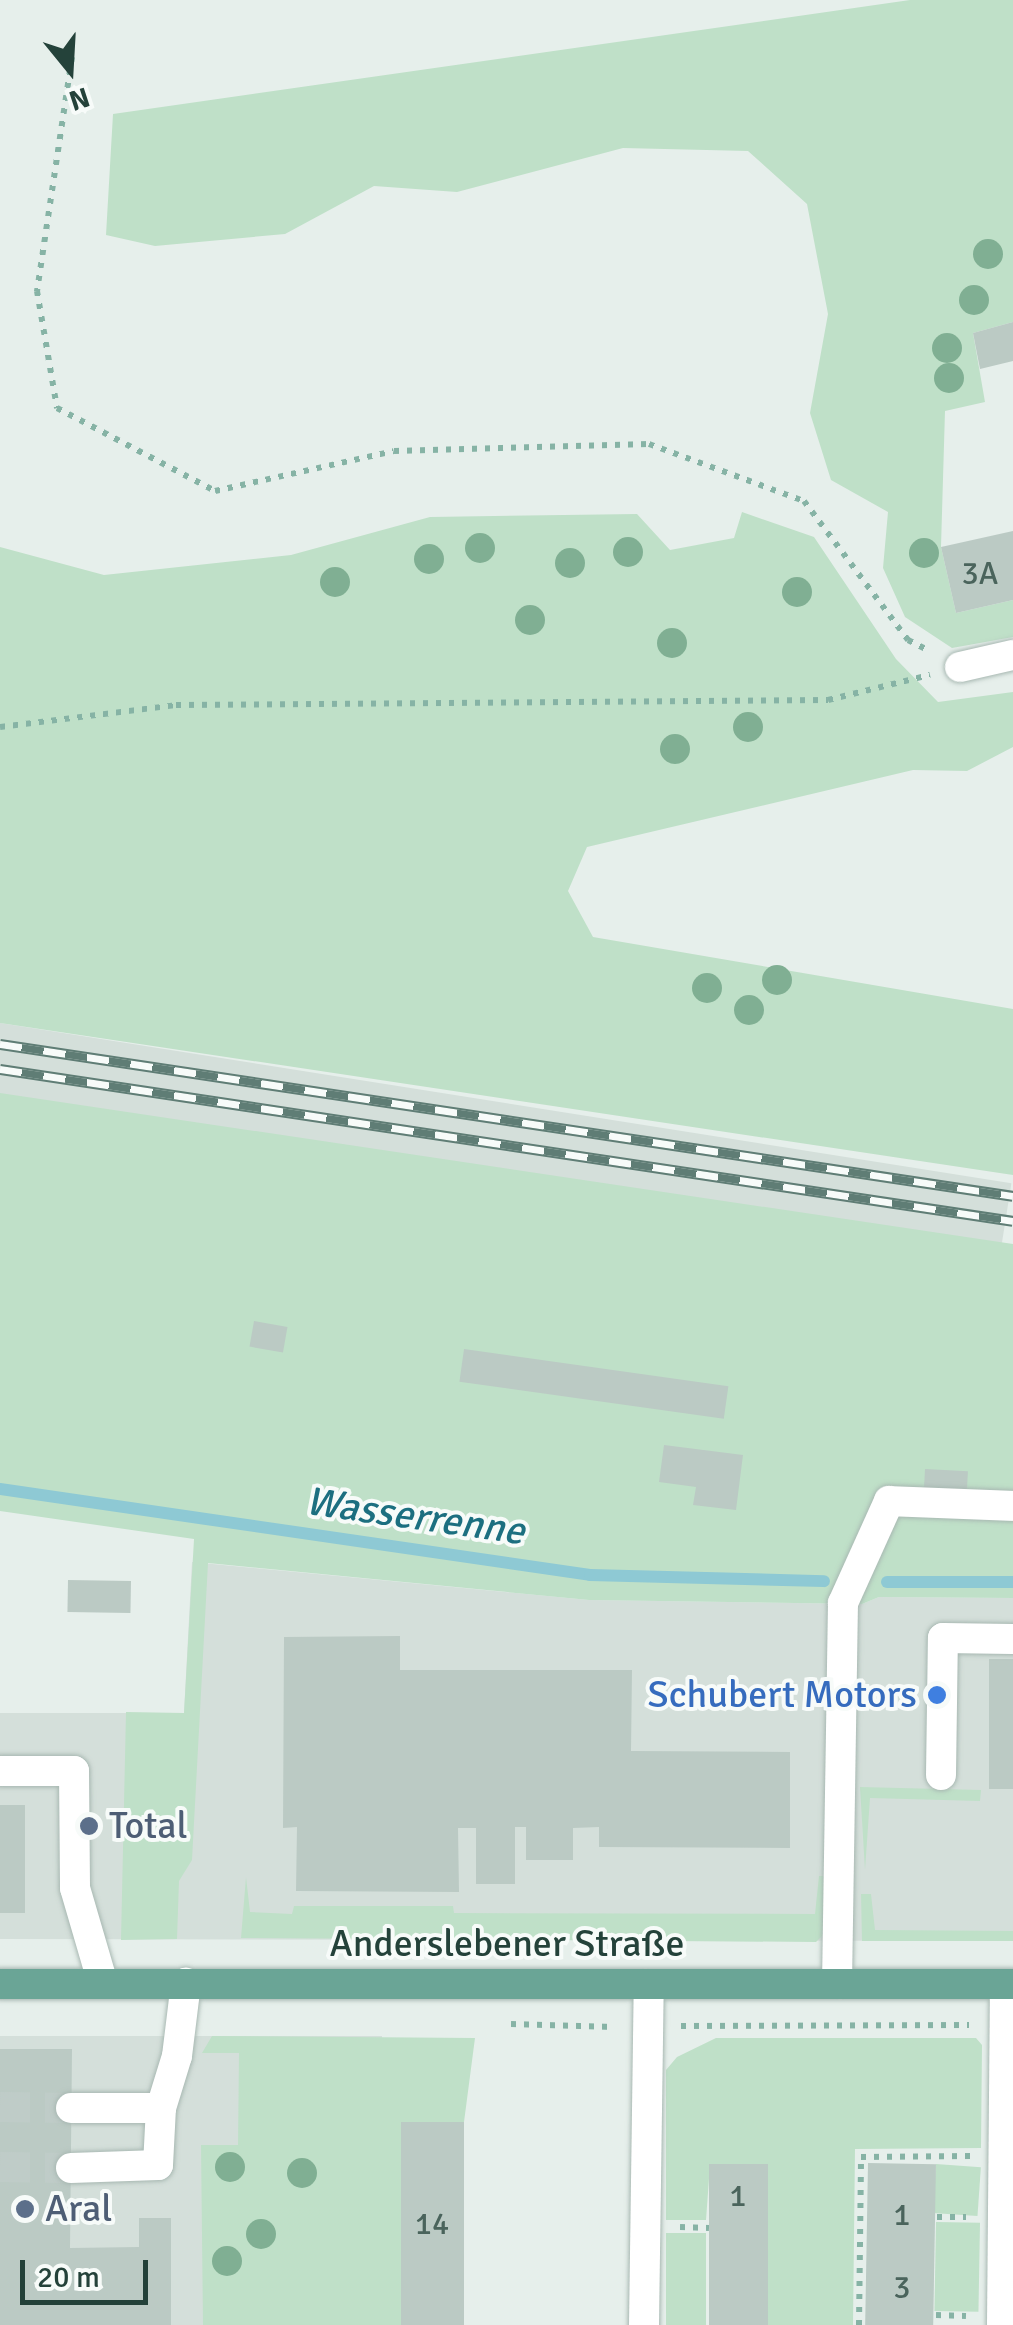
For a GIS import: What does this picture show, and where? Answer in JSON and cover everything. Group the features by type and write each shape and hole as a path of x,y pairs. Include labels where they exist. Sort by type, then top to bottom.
{"main road":[{"name":"Anderslebener Straße","path":"0,1984 1009,1984"}],"street":[{"path":"960,667 1013,656"},
{"path":"837,1984 843,1602 889,1501 1013,1506"},
{"path":"942,1775 943,1638 1013,1640"},
{"path":"0,1771 74,1771 75,1888 103,1984"},
{"path":"71,2168 158,2165 162,2108 177,2056 186,1983"},
{"path":"644,2325 645,2028 649,1984"},
{"path":"1002,2325 1002,2156 1009,1984"},
{"path":"71,2108 162,2108"}],"path":[{"path":"72,57 37,291 56,408 215,490 394,451 649,444 804,501 908,640 960,667"},
{"path":"0,727 176,705 828,700 960,667"},
{"path":"499,2024 1005,2028"},
{"path":"859,2325 861,2157 1002,2156"}],"shaded area":[{"path":"0,1023 1011,1183 1000,1252 0,1094"},
{"path":"192,1562 589,1600 862,1604 879,1597 1013,1598 1013,1941 0,1939 0,1713 184,1713"},
{"path":"0,2036 382,2036 382,2325 0,2325"}],"green space":[{"path":"910,0 1013,0 1013,322 973,333 985,402 945,411 941,547 956,613 1013,600 1013,637 952,648 905,617 883,568 888,512 831,480 810,413 828,314 807,204 748,151 623,148 457,192 374,186 285,234 155,246 106,235 113,114"},
{"path":"742,512 814,537 896,659 938,702 1013,692 1013,747 967,771 913,770 587,847 568,891 593,937 1013,1009 1013,1175 0,1023 0,547 104,575 291,555 430,517 637,514 670,550 734,538"},
{"path":"0,1093 1013,1244 1013,1598 879,1597 862,1604 589,1600 208,1563 192,1860 179,1881 177,1939 121,1940 126,1712 184,1713 194,1539 0,1511"},
{"path":"860,1787 981,1790 980,1801 870,1798 865,1870"},
{"path":"819,1876 827,1876 824,1934 816,1942 241,1938 246,1877 250,1912 292,1914 294,1906 453,1906 454,1913 815,1914"},
{"path":"861,1894 871,1894 875,1930 1013,1931 1013,1941 862,1941"},
{"path":"212,2036 475,2038 464,2122 401,2123 401,2325 203,2325 201,2145 238,2145 239,2053 202,2053"},
{"path":"716,2038 976,2038 982,2045 981,2148 855,2149 853,2325 767,2325 768,2164 710,2165 706,2220 666,2220 666,2070 677,2057"},
{"path":"936,2164 981,2167 977,2216 933,2213"},
{"path":"936,2222 980,2223 978,2312 934,2311"},
{"path":"666,2233 706,2233 706,2325 666,2325"}],"building":[{"path":"1013,322 1013,361 980,369 973,333"},
{"path":"1013,531 1013,600 956,613 941,547"},
{"path":"254,1321 287,1327 283,1353 249,1347"},
{"path":"464,1349 728,1386 724,1419 459,1382"},
{"path":"664,1445 743,1455 736,1510 693,1505 696,1487 659,1482"},
{"path":"925,1469 968,1471 967,1495 924,1493"},
{"path":"68,1580 131,1581 130,1613 67,1612"},
{"path":"400,1636 400,1670 632,1670 631,1751 790,1752 790,1848 599,1847 599,1827 573,1828 573,1860 526,1860 526,1827 515,1827 515,1884 476,1884 476,1828 458,1828 459,1892 296,1891 297,1827 283,1828 284,1637"},
{"path":"989,1659 1013,1659 1013,1789 989,1789"},
{"path":"0,1805 25,1805 25,1913 0,1913"},
{"path":"0,2049 72,2049 70,2248 139,2247 139,2218 171,2218 171,2325 0,2325"},
{"path":"401,2122 464,2122 464,2325 401,2325"},
{"path":"868,2163 936,2164 933,2325 865,2325"},
{"path":"709,2164 768,2164 768,2325 709,2325"}],"waterway":[{"name":"Wasserrenne","path":"0,1489 590,1575 824,1581"},
{"name":"Wasserrenne","path":"887,1582 1013,1582"}],"tunnel":[{"path":"0,2107 71,2108"},
{"path":"0,2167 71,2168"}],"railway":[{"path":"0,1044 1013,1196"},
{"path":"0,1069 1013,1221"}],"place":[{"name":"Schubert Motors","path":"937,1695"},
{"name":"Total","path":"89,1826"},
{"name":"Aral","path":"25,2209"}]}
